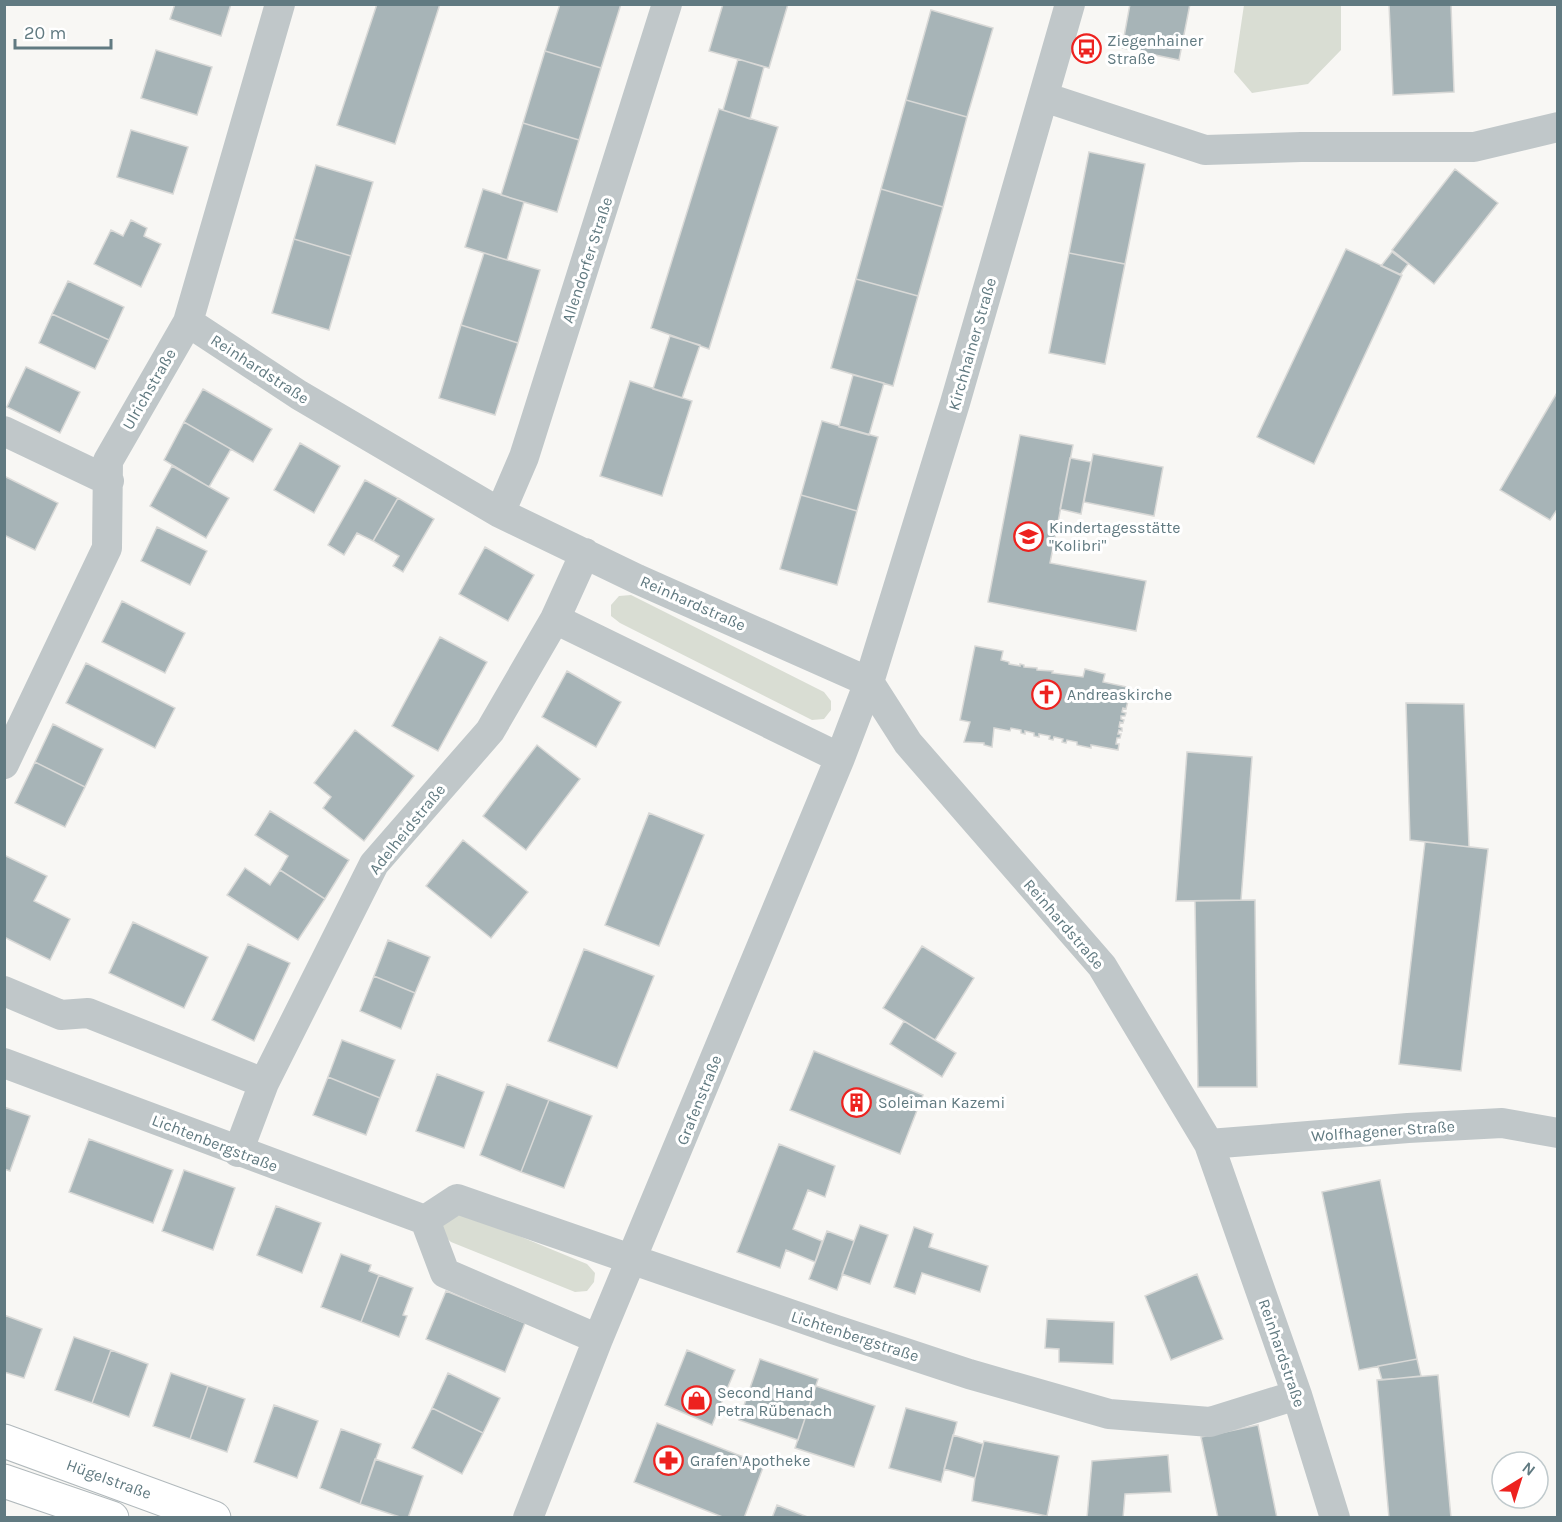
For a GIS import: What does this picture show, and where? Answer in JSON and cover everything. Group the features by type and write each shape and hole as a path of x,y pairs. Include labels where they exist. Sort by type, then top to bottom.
{"main road":[{"name":"Hügelstraße","path":"4,1441 214,1518"},
{"path":"4,1481 112,1518"}],"street":[{"name":"Ulrichstraße","path":"4,764 107,548 108,461 188,322 280,4"},
{"name":"Allendorfer Straße","path":"500,513 524,457 667,4"},
{"name":"Kirchhainer Straße","path":"869,682 955,403 1070,4"},
{"path":"1044,97 1205,150 1301,147 1474,147 1557,127"},
{"name":"Reinhardstraße","path":"188,322 299,395 500,513 637,579 869,682 908,743 1102,966 1209,1144 1297,1395 1335,1518"},
{"path":"4,431 109,481"},
{"path":"585,553 555,619 840,758"},
{"name":"Adelheidstraße","path":"238,1152 264,1083 374,864 490,731 555,619"},
{"name":"Grafenstraße","path":"528,1518 598,1339 633,1261 840,758 869,682"},
{"path":"4,991 61,1015 88,1014 264,1083"},
{"name":"Lichtenbergstraße","path":"4,1063 425,1220 458,1199 633,1261 969,1374 1109,1414 1210,1422 1297,1395"},
{"name":"Wolfhagener Straße","path":"1209,1144 1502,1123 1557,1133"},
{"path":"425,1220 445,1273 598,1339"}],"shaded area":[{"path":"1244,5 1341,5 1341,50 1308,84 1252,93 1234,72"},
{"path":"631,595 824,692 831,701 831,710 824,719 812,720 620,623 611,616 611,605 619,596"},
{"path":"463,1213 587,1264 595,1273 594,1282 587,1291 575,1292 451,1242 443,1235 442,1224"}],"building":[{"path":"175,4 231,4 221,36 170,19"},
{"path":"377,4 440,4 395,144 337,125"},
{"path":"560,4 621,4 601,68 545,51"},
{"path":"723,4 788,4 769,68 709,51"},
{"path":"1130,4 1190,4 1179,60 1122,48"},
{"path":"1389,4 1451,4 1454,92 1393,95"},
{"path":"931,10 993,28 967,117 906,100"},
{"path":"156,50 212,67 197,115 141,98"},
{"path":"545,51 601,68 579,140 523,123"},
{"path":"738,59 764,67 750,119 723,110"},
{"path":"906,100 967,117 943,207 881,189"},
{"path":"719,109 778,127 709,349 651,328"},
{"path":"523,123 579,140 557,212 501,195"},
{"path":"131,130 188,147 173,194 117,177"},
{"path":"1089,152 1145,164 1125,264 1069,253"},
{"path":"316,165 373,182 351,256 294,239"},
{"path":"1455,169 1498,203 1434,284 1392,250"},
{"path":"483,189 524,202 507,260 465,247"},
{"path":"881,189 943,207 918,296 856,279"},
{"path":"131,220 147,228 144,236 161,244 141,287 94,264 111,230 123,236"},
{"path":"294,239 351,256 329,330 272,313"},
{"path":"1346,249 1402,275 1314,464 1257,437"},
{"path":"1392,252 1408,264 1400,275 1381,266"},
{"path":"484,253 540,270 518,343 461,325"},
{"path":"1069,253 1125,264 1105,364 1049,353"},
{"path":"856,279 918,296 893,386 831,368"},
{"path":"68,281 124,307 109,340 52,314"},
{"path":"52,314 109,340 95,369 39,343"},
{"path":"461,325 518,343 495,415 439,398"},
{"path":"670,336 700,345 682,398 653,389"},
{"path":"26,367 80,392 60,433 7,407"},
{"path":"853,375 884,383 869,435 839,427"},
{"path":"630,381 692,401 662,496 600,476"},
{"path":"203,389 272,429 253,462 184,422"},
{"path":"1558,391 1558,508 1550,520 1500,490"},
{"path":"822,421 878,437 857,511 801,495"},
{"path":"184,422 231,449 209,487 164,460"},
{"name":"Kindertagesstätte \"Kolibri\"","path":"1020,435 1073,445 1050,563 1146,581 1136,631 988,602"},
{"path":"300,443 340,466 314,513 274,490"},
{"path":"1093,454 1163,467 1154,516 1084,502"},
{"path":"1070,458 1091,462 1081,514 1060,509"},
{"path":"172,466 229,498 206,538 150,506"},
{"path":"4,476 58,503 35,550 4,535"},
{"path":"365,480 398,498 373,541 357,533 344,555 328,545"},
{"path":"801,495 857,511 837,585 780,569"},
{"path":"398,498 434,519 403,572 393,566 399,556 373,541"},
{"path":"157,527 207,551 190,585 141,561"},
{"path":"485,547 534,575 508,621 459,594"},
{"path":"122,601 185,633 165,673 102,642"},
{"path":"440,637 487,662 438,751 392,726"},
{"name":"Andreaskirche","path":"975,646 1003,651 1001,660 1009,664 1020,666 1020,664 1024,667 1037,668 1037,670 1083,677 1085,669 1105,674 1103,682 1127,687 1125,701 1128,701 1126,709 1123,708 1122,712 1126,713 1125,716 1121,716 1124,720 1123,723 1120,722 1119,727 1122,731 1119,730 1120,738 1117,738 1118,750 1091,745 1091,748 1067,740 1066,743 1062,742 1063,739 1054,737 1053,740 1049,739 1050,736 1039,734 1039,737 1034,736 1034,733 1025,731 1025,734 1021,733 1021,730 1011,728 1010,731 994,728 992,747 984,743 964,742 970,722 960,720"},
{"path":"86,663 175,708 155,748 66,703"},
{"path":"567,671 621,702 596,747 542,717"},
{"path":"1406,703 1464,704 1469,847 1410,840"},
{"path":"53,724 103,749 85,787 35,762"},
{"path":"355,730 414,776 364,841 323,808 331,797 314,783"},
{"path":"537,745 580,779 526,850 483,816"},
{"path":"1187,752 1252,757 1241,900 1176,901"},
{"path":"35,762 85,787 65,827 15,803"},
{"path":"270,811 349,860 325,899 280,870 288,856 255,835"},
{"path":"649,813 704,835 659,946 605,925"},
{"path":"463,840 528,892 491,938 426,886"},
{"path":"1425,842 1488,849 1461,1071 1399,1064"},
{"path":"4,855 47,876 34,901 70,919 50,960 4,937"},
{"path":"245,868 270,885 280,870 325,899 298,940 227,895"},
{"path":"1255,900 1257,1087 1198,1087 1195,901"},
{"path":"133,922 208,957 184,1008 109,973"},
{"path":"388,940 430,957 415,993 374,976"},
{"path":"248,944 290,963 254,1041 212,1020"},
{"path":"922,946 974,978 935,1040 883,1008"},
{"path":"584,949 654,976 617,1068 548,1041"},
{"path":"374,976 415,993 401,1029 360,1011"},
{"path":"904,1021 956,1053 942,1077 890,1044"},
{"path":"342,1040 395,1060 380,1098 328,1077"},
{"name":"Soleiman Kazemi","path":"814,1051 923,1095 900,1154 790,1110"},
{"path":"437,1074 484,1092 464,1148 416,1131"},
{"path":"328,1077 380,1098 366,1135 313,1115"},
{"path":"507,1084 549,1100 521,1172 480,1155"},
{"path":"549,1100 592,1116 564,1188 521,1172"},
{"path":"4,1107 30,1116 10,1171 4,1169"},
{"path":"89,1139 173,1170 153,1223 69,1192"},
{"path":"779,1144 835,1166 825,1197 808,1190 793,1229 822,1241 815,1262 786,1250 780,1268 737,1252"},
{"path":"184,1170 235,1188 213,1250 162,1231"},
{"path":"1380,1180 1417,1359 1359,1370 1322,1192"},
{"path":"276,1206 321,1223 302,1273 257,1255"},
{"path":"860,1225 888,1235 870,1284 842,1274"},
{"path":"914,1227 933,1234 929,1247 988,1266 980,1292 922,1273 915,1294 894,1287"},
{"path":"827,1231 854,1241 837,1290 809,1279"},
{"path":"341,1254 371,1265 369,1271 379,1275 361,1322 321,1307"},
{"path":"1197,1274 1223,1339 1171,1360 1145,1296"},
{"path":"379,1275 413,1288 403,1315 407,1316 399,1337 361,1322"},
{"path":"446,1291 525,1323 505,1372 426,1339"},
{"path":"4,1315 42,1329 24,1378 4,1372"},
{"path":"1047,1319 1114,1322 1113,1364 1059,1362 1059,1349 1045,1348"},
{"path":"74,1337 111,1350 92,1403 55,1390"},
{"path":"111,1350 148,1364 129,1417 92,1403"},
{"path":"687,1350 735,1370 712,1425 665,1405"},
{"path":"760,1359 818,1379 798,1440 739,1420"},
{"path":"1417,1359 1421,1376 1382,1380 1378,1366"},
{"path":"171,1373 208,1386 190,1439 153,1426"},
{"path":"448,1373 500,1398 483,1433 432,1408"},
{"path":"1438,1375 1451,1518 1389,1518 1377,1380"},
{"path":"208,1386 245,1399 227,1452 190,1439"},
{"path":"816,1386 875,1406 854,1467 795,1448"},
{"path":"274,1405 318,1421 297,1478 254,1462"},
{"path":"432,1408 483,1433 462,1474 412,1448"},
{"path":"906,1408 957,1422 941,1482 889,1468"},
{"path":"657,1423 764,1465 744,1518 725,1518 634,1482"},
{"path":"1258,1425 1277,1518 1218,1518 1201,1437"},
{"path":"341,1429 381,1444 360,1504 320,1488"},
{"path":"953,1435 983,1444 975,1478 944,1469"},
{"path":"984,1441 1059,1456 1047,1516 972,1501"},
{"path":"1168,1455 1171,1492 1125,1494 1123,1518 1087,1518 1092,1461"},
{"path":"375,1459 423,1476 408,1518 360,1504"},
{"path":"777,1505 810,1518 772,1518"}],"place":[{"name":"Ziegenhainer Straße","path":"1086,49"},
{"name":"Kindertagesstätte \"Kolibri\"","path":"1028,536"},
{"name":"Andreaskirche","path":"1046,694"},
{"name":"Soleiman Kazemi","path":"857,1102"},
{"name":"Second Hand Petra Rübenach","path":"696,1401"},
{"name":"Grafen Apotheke","path":"669,1460"}]}
